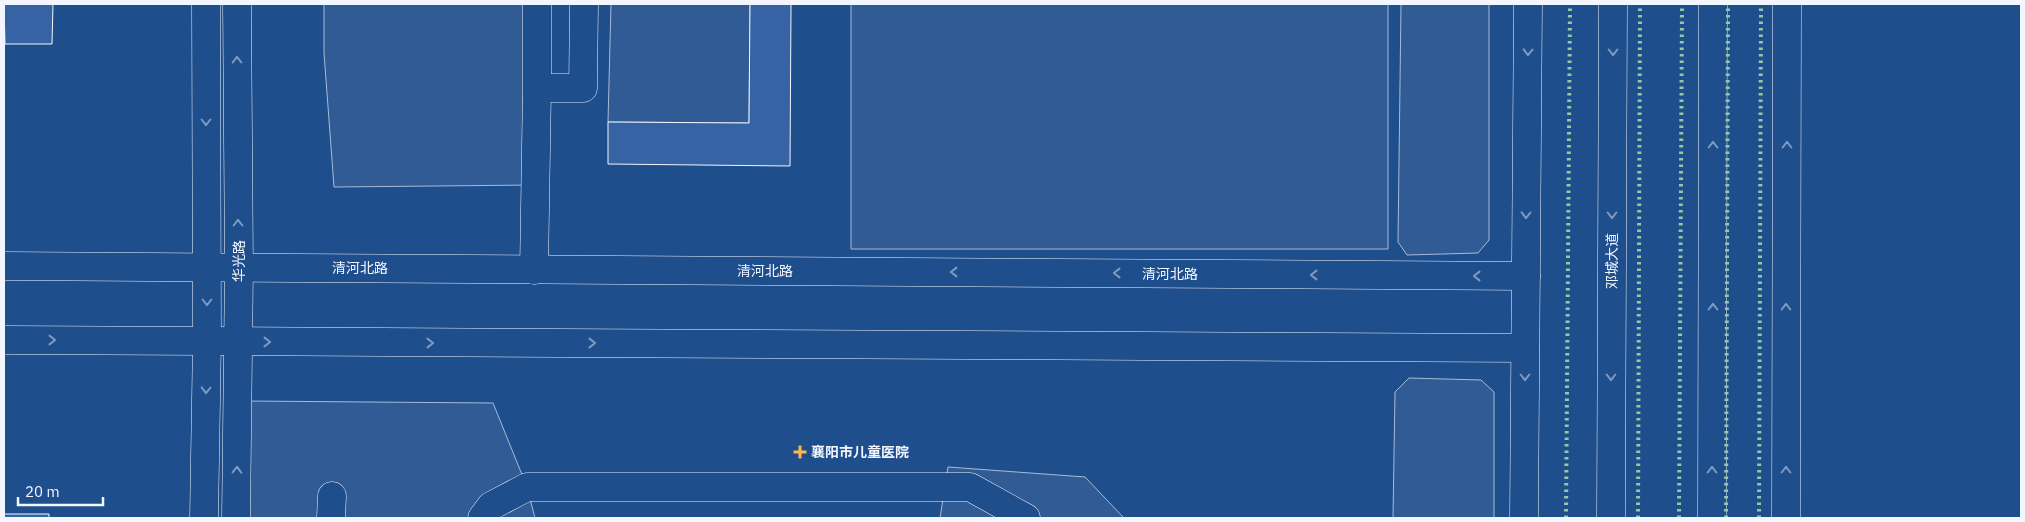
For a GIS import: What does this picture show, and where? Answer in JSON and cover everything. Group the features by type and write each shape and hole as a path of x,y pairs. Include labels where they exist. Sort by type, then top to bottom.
{"main road":[{"path":"204,518 207,341 206,4"},
{"name":"华光路","path":"236,518 239,268 237,4"},
{"path":"534,270 537,4"},
{"path":"537,88 583,88 584,4"},
{"path":"1524,518 1528,4"},
{"name":"邓城大道","path":"1611,518 1613,4"},
{"path":"1712,518 1713,4"},
{"path":"1786,518 1787,4"},
{"name":"清河北路","path":"4,266 1526,276"},
{"path":"4,340 1525,348"},
{"path":"482,518 490,506 527,487 970,487 1026,518"}],"shaded area":[{"path":"324,4 537,4 535,185 334,187 324,53"},
{"path":"611,4 750,4 749,123 608,122"},
{"path":"851,4 1388,4 1388,249 851,249"},
{"path":"1401,4 1489,4 1489,240 1478,253 1407,255 1398,242"},
{"path":"1409,378 1481,380 1494,392 1494,518 1393,518 1395,392"},
{"path":"244,401 493,403 527,487 535,518 243,518"},
{"path":"948,467 1085,477 1124,518 940,518"}],"building":[{"path":"4,4 53,4 52,44 5,44"},
{"path":"750,4 791,4 790,166 608,164 608,122 749,123"},
{"path":"4,514 49,514 49,518 4,518"}],"hedge":[{"path":"1566,518 1570,4"},
{"path":"1638,518 1640,4"},
{"path":"1679,518 1682,4"},
{"path":"1726,518 1728,4"},
{"path":"1759,518 1761,4"}],"place":[{"name":"襄阳市儿童医院","path":"800,452"}]}
